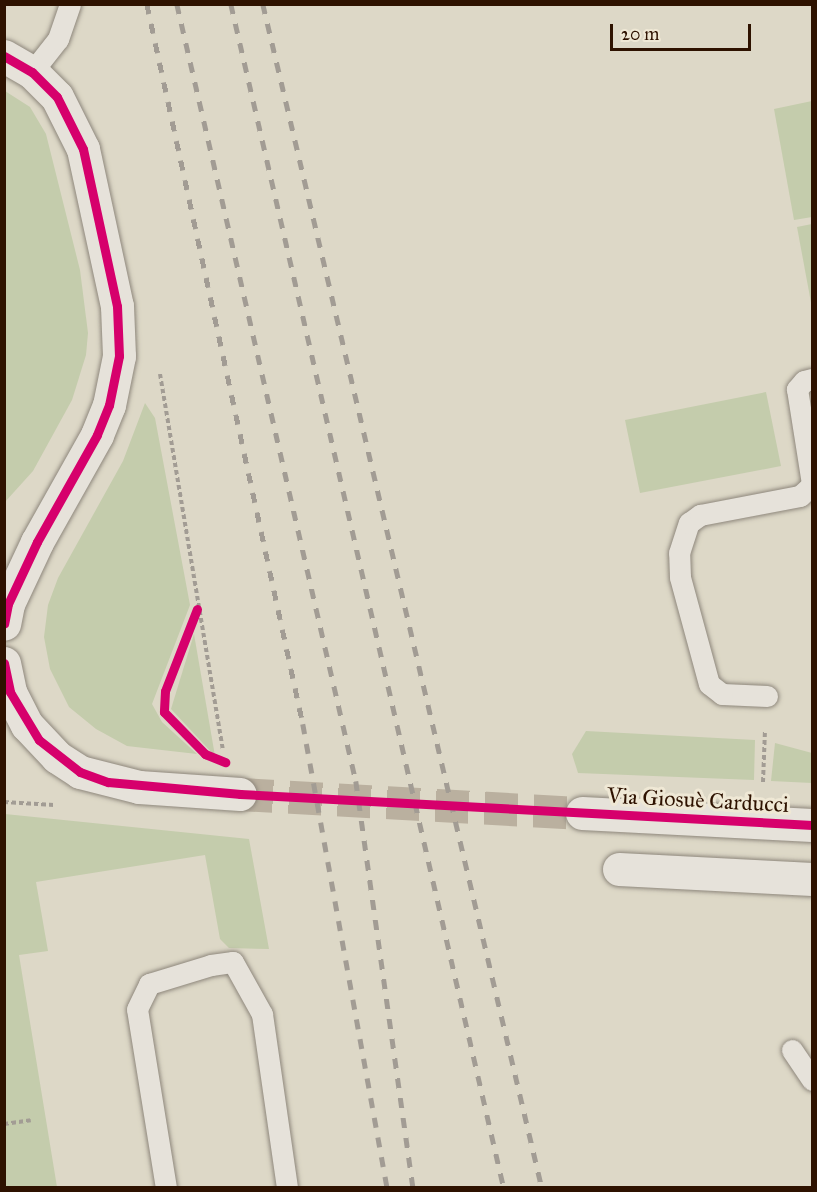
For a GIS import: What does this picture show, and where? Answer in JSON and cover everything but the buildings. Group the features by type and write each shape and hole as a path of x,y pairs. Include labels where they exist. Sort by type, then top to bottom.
{"street":[{"path":"4,624 8,604 37,542 97,435 112,394 119,356 117,306 83,149 57,98 18,64"},
{"path":"4,663 10,692 27,725 57,757 80,772 139,787 240,794"},
{"name":"Via Giosuè Carducci","path":"582,813 813,825"},
{"path":"619,868 813,879"}],"lane":[{"path":"18,64 58,39 70,4"},
{"path":"767,696 722,694 709,684 680,577 679,553 689,523 700,515 800,496 813,485 797,389 804,381 813,379"},
{"path":"166,1188 137,1009 149,984 233,962 262,1014 287,1188"},
{"path":"792,1050 813,1080"}],"path":[{"path":"189,629 197,609"},
{"path":"197,609 225,762 214,759"},
{"path":"762,789 764,748"},
{"path":"4,802 59,806"},
{"path":"4,1124 31,1120"}],"green space":[{"path":"5,91 30,107 46,134 80,270 88,333 86,355 72,400 33,471 5,502"},
{"path":"812,101 812,217 794,220 774,109"},
{"path":"812,224 812,308 797,227"},
{"path":"766,392 781,466 640,493 625,420"},
{"path":"145,403 155,418 190,605 152,704 162,722 197,754 127,746 96,729 69,707 50,669 44,637 48,605 58,578 123,461"},
{"path":"194,634 215,756 171,709"},
{"path":"586,731 755,740 754,780 578,773 572,754"},
{"path":"775,743 812,753 812,783 771,781"},
{"path":"5,814 249,839 269,949 229,948 220,939 205,855 36,882 48,951 19,955 57,1187 5,1187"}],"tunnel":[{"path":"240,794 582,813"}],"railway":[{"path":"147,4 303,724 387,1188"},
{"path":"177,4 356,781 413,1188"},
{"path":"231,4 504,1188"},
{"path":"263,4 542,1188"}],"cycle path":[{"path":"4,56 32,72 57,97 83,149 117,306 119,356 109,405 97,435 37,542 8,604 4,624"},
{"path":"197,609 165,691 164,712 205,754 225,762"},
{"path":"4,663 10,692 39,740 80,772 108,782 240,794 812,825"}]}
